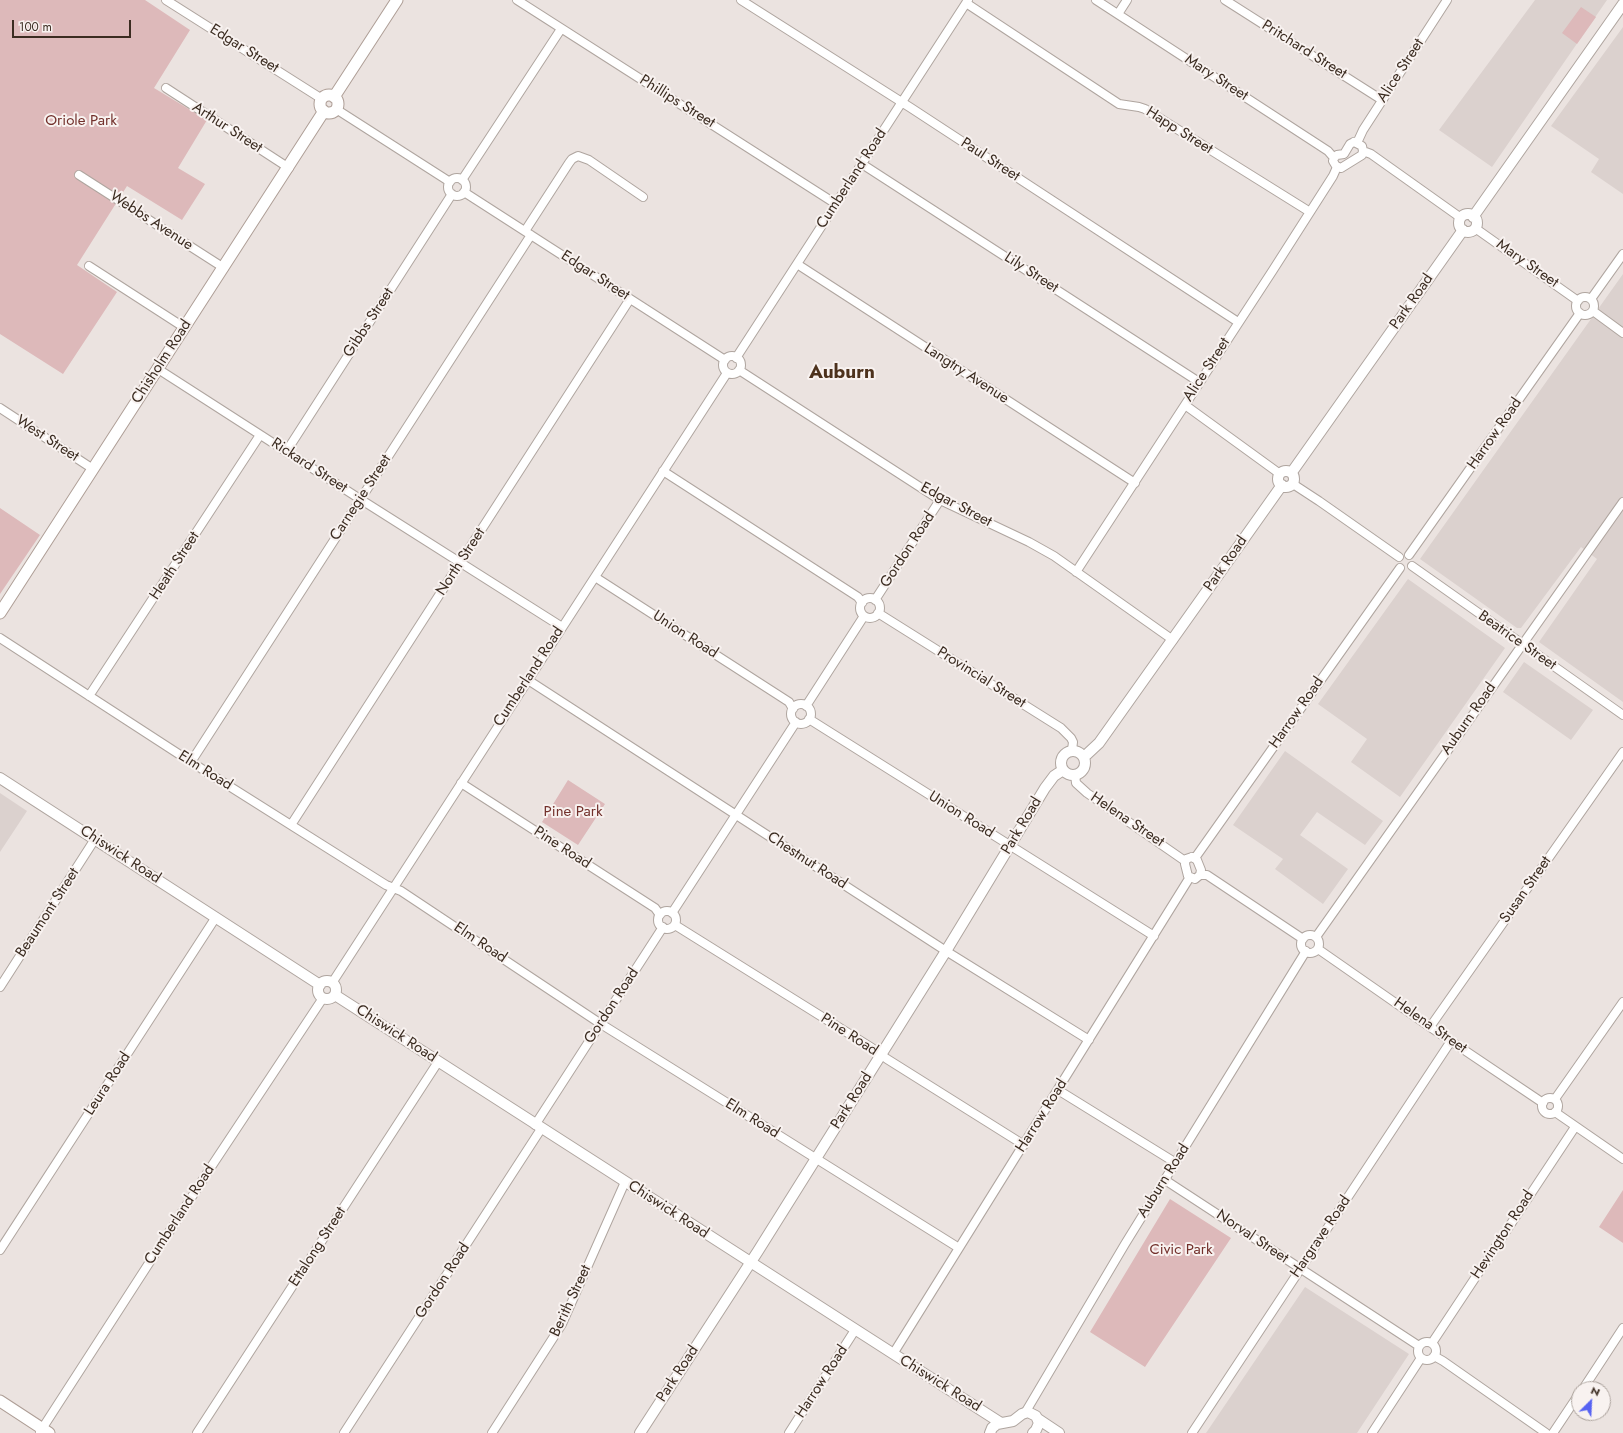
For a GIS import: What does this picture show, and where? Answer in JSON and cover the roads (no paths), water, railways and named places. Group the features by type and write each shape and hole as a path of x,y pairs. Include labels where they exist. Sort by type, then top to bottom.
{"main road":[{"path":"334,97 396,0"},
{"path":"327,96 334,97 338,102 336,109 331,113 324,111 320,106 322,99 327,96"},
{"name":"Chisholm Road","path":"0,613 289,168 324,111"},
{"path":"0,1401 44,1432"}],"street":[{"name":"Edgar Street","path":"166,0 322,99"},
{"name":"Phillips Street","path":"517,0 836,204"},
{"name":"Paul Street","path":"741,0 901,102 1238,322"},
{"name":"Mary Street","path":"1096,0 1328,151 1334,158"},
{"path":"1118,14 1127,0"},
{"name":"Pritchard Street","path":"1225,0 1382,100"},
{"name":"Alice Street","path":"1357,143 1363,130 1447,0"},
{"name":"Cumberland Road","path":"736,358 967,2"},
{"name":"Happ Street","path":"967,2 1119,104 1145,109 1310,212"},
{"path":"1473,216 1623,4"},
{"path":"462,180 561,28"},
{"name":"Arthur Street","path":"166,88 289,168"},
{"path":"336,109 450,182"},
{"path":"1357,143 1362,146 1363,151 1360,157 1348,162 1341,168 1337,167 1333,163 1334,158 1337,155 1344,154 1350,144 1357,143"},
{"path":"1363,151 1371,154 1461,218"},
{"name":"Carnegie Street","path":"190,762 360,499 528,233 568,163 578,156 589,160 643,197"},
{"name":"Lily Street","path":"862,164 1199,382"},
{"name":"Alice Street","path":"1076,572 1310,212 1333,176 1337,167"},
{"name":"Webbs Avenue","path":"79,175 224,268"},
{"path":"455,178 462,180 466,185 464,192 459,195 452,194 448,189 450,182 455,178"},
{"name":"Edgar Street","path":"464,192 630,300 726,360"},
{"name":"Gibbs Street","path":"286,452 452,194"},
{"path":"1468,214 1473,216 1476,222 1475,228 1469,232 1463,230 1459,223 1461,218 1468,214"},
{"name":"Mary Street","path":"1475,228 1578,301"},
{"name":"Park Road","path":"1292,472 1463,230"},
{"path":"1591,299 1623,254"},
{"name":"Langtry Avenue","path":"797,264 1135,483"},
{"path":"89,266 185,328"},
{"path":"1584,297 1591,299 1594,305 1593,311 1587,315 1580,313 1577,307 1578,301 1584,297"},
{"name":"North Street","path":"291,825 630,300"},
{"path":"1593,311 1623,333"},
{"name":"Harrow Road","path":"1410,555 1580,313"},
{"path":"731,357 736,358 740,362 739,370 734,374 727,372 723,365 726,360 731,357"},
{"name":"Rickard Street","path":"158,369 562,627"},
{"name":"Edgar Street","path":"739,370 940,500 1029,542 1054,556 1173,640"},
{"name":"Cumberland Road","path":"332,983 727,372"},
{"path":"1185,405 1280,474"},
{"name":"West Street","path":"0,408 93,469"},
{"name":"Heath Street","path":"89,696 260,435"},
{"path":"1287,470 1292,472 1295,479 1293,484 1289,487 1282,486 1278,481 1280,474 1287,470"},
{"path":"663,471 858,597 862,602"},
{"path":"1293,484 1398,556"},
{"name":"Park Road","path":"1084,757 1099,743 1282,486"},
{"name":"Gordon Road","path":"875,600 940,500"},
{"name":"Auburn Road","path":"1316,937 1623,502"},
{"path":"1405,553 1410,555 1413,559 1412,566 1407,569 1400,568 1397,561 1398,556 1405,553"},
{"name":"Beatrice Street","path":"1412,566 1623,715"},
{"name":"Harrow Road","path":"1195,858 1400,568"},
{"name":"Union Road","path":"595,577 789,702 793,709"},
{"path":"866,599 875,600 879,605 878,613 873,617 864,616 860,608 862,602 866,599"},
{"name":"Provincial Street","path":"878,613 1061,728 1072,738 1072,750"},
{"path":"806,706 864,616"},
{"name":"Elm Road","path":"0,638 190,762 386,885 401,890 601,1024 959,1248"},
{"name":"Chestnut Road","path":"528,680 946,951 1089,1040"},
{"path":"798,705 806,706 810,710 809,719 802,724 796,722 791,714 793,709 798,705"},
{"name":"Union Road","path":"809,719 1154,936"},
{"path":"672,913 796,722"},
{"path":"1072,750 1079,752 1086,761 1085,768 1080,774 1069,775 1062,770 1060,762 1062,757 1064,754 1072,750"},
{"name":"Susan Street","path":"1430,1027 1623,752"},
{"name":"Park Road","path":"640,1433 750,1263 881,1055 1045,788 1054,776 1062,770"},
{"name":"Helena Street","path":"1075,775 1076,783 1087,793 1185,861"},
{"name":"Chiswick Road","path":"0,778 320,985"},
{"name":"Pine Road","path":"461,783 655,908 660,916"},
{"name":"Beaumont Street","path":"0,987 95,839"},
{"path":"1200,875 1200,870 1195,858 1189,857 1185,861 1187,873 1190,877 1195,879 1200,875 1207,875 1303,939"},
{"name":"Harrow Road","path":"892,1354 1024,1145 1190,877"},
{"path":"666,912 672,913 676,919 675,925 670,928 663,927 659,922 660,916 666,912"},
{"name":"Leura Road","path":"0,1250 216,918"},
{"name":"Pine Road","path":"675,925 1024,1145"},
{"name":"Gordon Road","path":"344,1433 663,927"},
{"path":"1308,935 1316,937 1319,941 1318,949 1314,952 1306,951 1302,947 1303,939 1308,935"},
{"name":"Helena Street","path":"1318,949 1543,1103"},
{"name":"Auburn Road","path":"1025,1413 1165,1180 1306,951"},
{"path":"327,981 332,983 336,990 335,995 328,999 322,998 318,991 320,985 327,981"},
{"name":"Chiswick Road","path":"335,995 538,1127 1001,1423"},
{"name":"Cumberland Road","path":"44,1432 214,1164 322,998"},
{"path":"1555,1099 1623,1002"},
{"name":"Hargrave Road","path":"1192,1433 1451,1041"},
{"name":"Ettalong Street","path":"197,1433 438,1062"},
{"path":"1058,1090 1176,1163"},
{"path":"1555,1099 1548,1098 1543,1103 1543,1108 1546,1112 1555,1112 1623,1159"},
{"path":"1555,1099 1558,1106 1555,1112"},
{"name":"Hevington Road","path":"1432,1343 1575,1127"},
{"name":"Norval Street","path":"1165,1180 1419,1346"},
{"name":"Berith Street","path":"492,1433 562,1324 625,1182"},
{"path":"1588,1381 1623,1328"},
{"name":"Harrow Road","path":"789,1433 855,1330"},
{"path":"1426,1341 1432,1343 1436,1349 1434,1356 1427,1360 1421,1358 1418,1354 1419,1346 1426,1341"},
{"path":"1434,1356 1546,1433"},
{"path":"1372,1433 1421,1358"},
{"path":"1553,1433 1571,1406"},
{"path":"990,1433 994,1425 1013,1421 1025,1413 1034,1414 1038,1419 1059,1433"},
{"path":"1033,1433 1038,1426 1038,1419"}],"district":[{"name":"Auburn","path":"842,373"}],"park label":[{"name":"Oriole Park","path":"81,121"},
{"name":"Pine Park","path":"573,812"},
{"name":"Civic Park","path":"1181,1250"}]}
